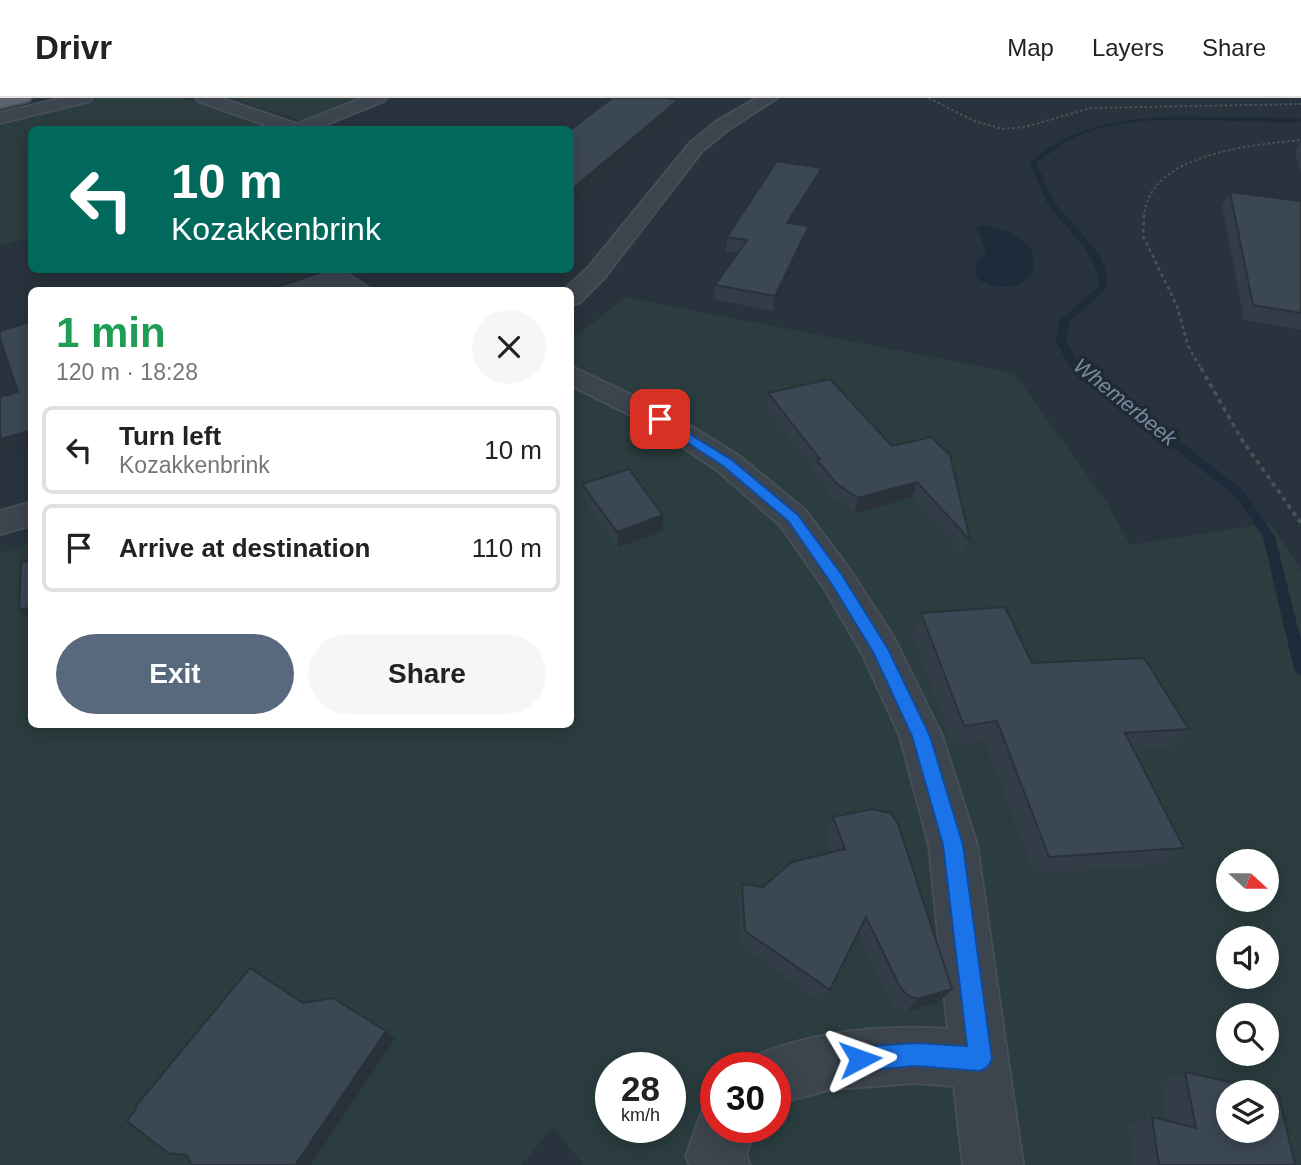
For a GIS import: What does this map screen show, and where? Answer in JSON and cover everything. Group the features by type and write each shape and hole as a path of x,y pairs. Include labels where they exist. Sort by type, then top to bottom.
{"main road":[{"path":"0,103 23,98"}],"street":[{"path":"0,118 84,98"},
{"path":"204,98 287,126"},
{"path":"304,126 378,98"},
{"path":"574,294 596,273 696,148 737,116 769,98"},
{"path":"574,376 660,419 728,463 793,518 837,579 880,649 921,736 953,845 993,1165"},
{"path":"0,523 28,514"},
{"path":"791,1072 832,1061 915,1055 980,1059"},
{"path":"720,1143 716,1156 720,1165"}],"path":[{"path":"929,98 984,126 1010,129 1019,129 1087,108 1156,104 1224,107 1301,104"},
{"path":"1301,139 1242,146 1206,156 1168,174 1144,203 1143,236 1177,306 1188,345 1242,440 1301,523"}],"shaded area":[{"path":"93,98 184,98 266,126 28,126 28,239 0,245 0,122"},
{"path":"229,98 365,98 301,121"},
{"path":"625,297 1014,373 1107,503 1130,545 1270,523 1301,570 1301,1165 583,1165 553,1127 521,1165 0,1165 0,553 28,544 28,728 574,728 574,338"}],"water":[{"path":"982,225 1010,233 1027,244 1032,251 1032,271 1022,283 996,286 980,280 975,275 977,262 986,251 976,227"}],"building":[{"path":"612,98 678,100 574,188 574,127"},
{"path":"777,161 822,168 787,223 809,226 775,296 715,285 747,240 727,237"},
{"path":"1230,192 1301,201 1301,313 1253,305"},
{"path":"319,273 352,273 373,287 277,287"},
{"path":"28,322 28,431 1,439 0,397 18,392 0,331"},
{"path":"830,379 892,446 931,437 950,455 970,540 917,482 858,498 837,484 768,393"},
{"path":"629,469 663,515 617,532 582,484"},
{"path":"28,560 28,608 19,610 21,563"},
{"path":"1005,607 1032,663 1144,658 1189,729 1125,733 1184,848 1049,857 997,721 964,726 921,613"},
{"path":"872,809 891,813 898,824 952,989 918,999 907,995 899,985 866,917 830,990 745,931 742,884 763,887 792,862 845,849 833,817"},
{"path":"250,968 303,1003 333,998 386,1031 295,1165 192,1165 186,1155 168,1153 127,1121 135,1107"},
{"path":"1185,1072 1220,1080 1216,1080 1216,1143 1279,1143 1279,1097 1295,1165 1159,1165 1152,1117 1196,1128"}],"waterway":[{"name":"Whemerbeek","path":"1301,120 1168,119 1134,120 1103,125 1073,135 1032,165 1049,199 1085,242 1102,275 1103,287 1064,321 1061,342 1073,363 1240,494 1269,537 1301,669"}],"route":[{"path":"660,419 728,463 793,518 837,579 880,649 921,736 953,845 980,1059 915,1055 860,1059"}]}
